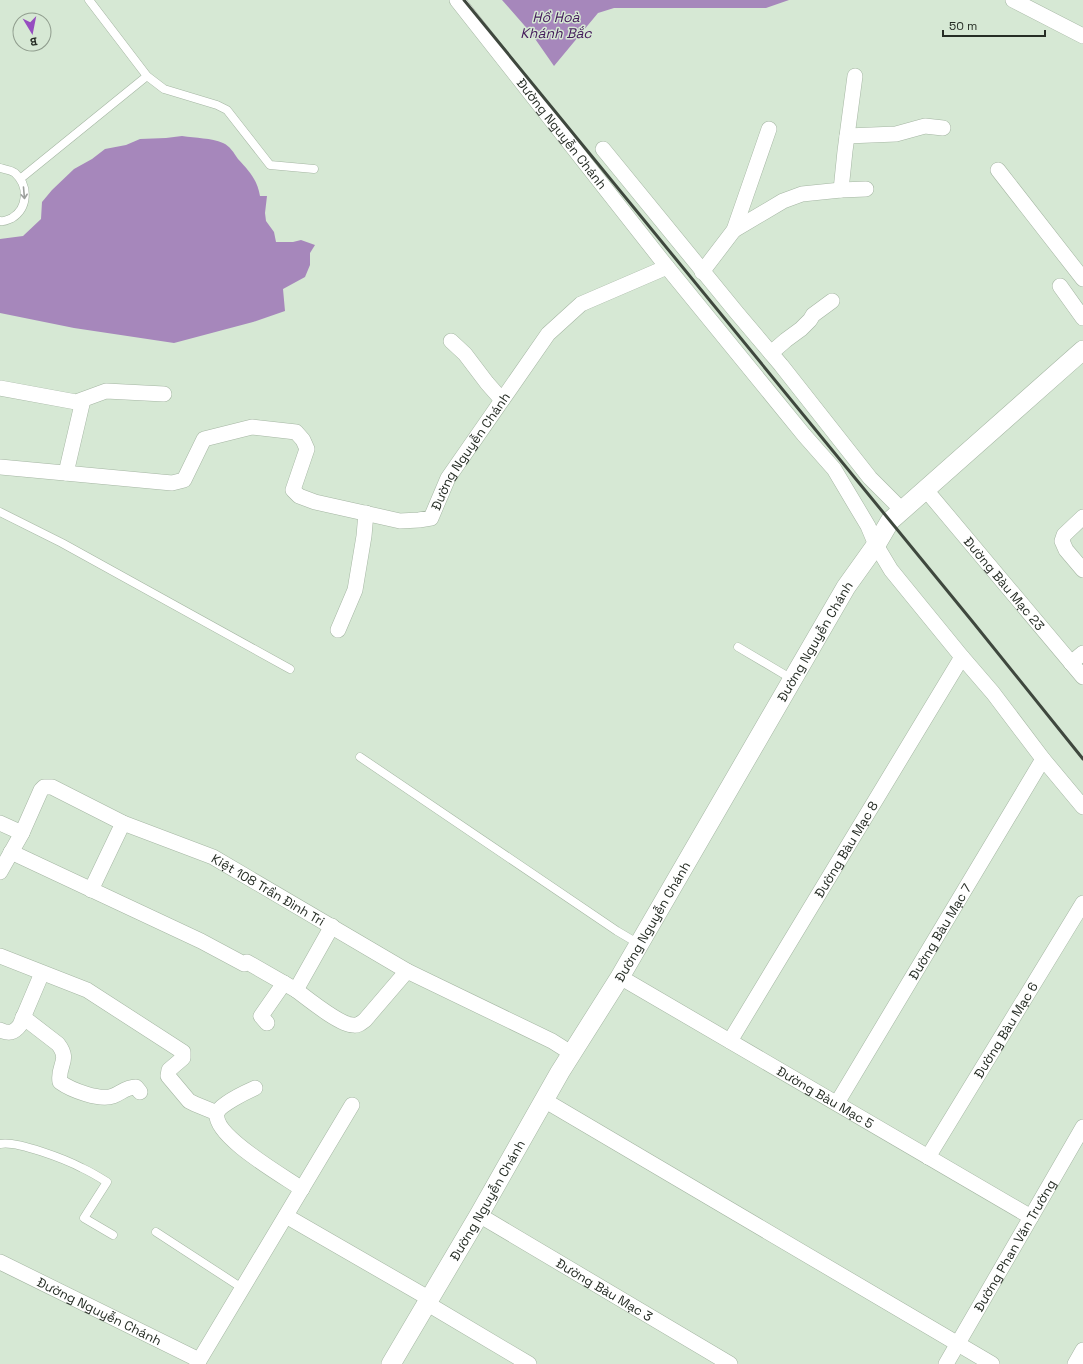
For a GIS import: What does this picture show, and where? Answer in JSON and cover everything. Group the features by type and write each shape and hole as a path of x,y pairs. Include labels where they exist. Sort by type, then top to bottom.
{"street":[{"name":"Đường Nguyễn Chánh","path":"457,0 667,267 804,435 834,469 868,526 876,545"},
{"path":"1013,0 1083,36"},
{"path":"841,190 856,76"},
{"path":"847,136 892,135 925,126 943,128"},
{"path":"702,272 734,230 770,129"},
{"name":"Đường Nguyễn Chánh","path":"604,148 702,272 771,354 870,478 902,510"},
{"path":"998,170 1083,279"},
{"path":"734,230 783,201 802,194 866,189"},
{"name":"Đường Nguyễn Chánh","path":"0,467 172,483 184,480 204,438 252,427 296,432 303,440 307,449 293,490 299,496 315,502 400,521 431,518 448,478 548,334 581,304 667,267"},
{"path":"1060,286 1083,318"},
{"path":"771,354 801,329 813,315 832,301"},
{"path":"451,341 465,354 487,384 502,400"},
{"name":"Đường Nguyễn Chánh","path":"391,1364 480,1215 544,1100 620,977 846,587 876,545 890,521 1083,350"},
{"path":"0,388 76,402 106,391 164,394"},
{"path":"66,473 83,400"},
{"name":"Đường Bàu Mạc 23","path":"926,490 1083,677"},
{"path":"338,630 355,590 364,536 366,513"},
{"path":"1083,517 1064,535 1062,541 1066,550 1083,570"},
{"path":"876,545 891,570 962,658 993,693 1043,759 1083,807"},
{"path":"1071,663 1083,653"},
{"name":"Đường Bàu Mạc 8","path":"730,1041 962,658"},
{"name":"Đường Bàu Mạc 7","path":"836,1103 1043,759"},
{"name":"Kiệt 108 Trần Đình Tri","path":"0,872 22,833 41,790 44,787 52,787 123,823 213,857 408,971 552,1041 572,1053"},
{"path":"0,823 22,833"},
{"path":"91,890 123,823"},
{"path":"11,852 201,941 244,964 248,962 352,1026 358,1025 365,1020 408,971"},
{"name":"Đường Bàu Mạc 6","path":"928,1157 1083,903"},
{"path":"267,1024 261,1016 290,987 332,926"},
{"path":"0,956 87,990 182,1052 184,1054 183,1058 168,1070 168,1076 189,1101 218,1113"},
{"path":"0,1030 10,1033 16,1030 42,973"},
{"name":"Đường Bàu Mạc 5","path":"620,977 1031,1217"},
{"path":"23,1017 58,1044 62,1049 64,1055 59,1077 60,1082 65,1086 90,1095 106,1098 114,1096 130,1087 136,1087 140,1092"},
{"path":"255,1088 222,1107 218,1113 218,1120 227,1136 263,1163 302,1189"},
{"path":"544,1100 992,1364"},
{"name":"Đường Nguyễn Chánh","path":"0,1262 198,1362 352,1105"},
{"name":"Đường Phan Văn Trường","path":"946,1364 959,1344 1083,1127"},
{"name":"Đường Bàu Mạc 3","path":"480,1215 730,1364"},
{"path":"286,1216 529,1364"},
{"path":"1075,1364 1083,1350"}],"lane":[{"path":"89,0 147,76 164,89 217,105 227,110 270,165 314,169"},
{"path":"20,179 147,76"},
{"path":"0,168 14,172 24,184 25,200 18,214 5,222 0,222"},
{"path":"0,512 62,543 290,669"},
{"path":"738,647 793,679"},
{"path":"360,757 617,931 639,944"},
{"path":"0,1144 13,1143 35,1150 82,1168 107,1182 84,1218 113,1235"},
{"path":"156,1232 242,1288"}],"water":[{"name":"Hồ Hoà Khánh Bắc","path":"502,0 789,0 766,8 614,8 598,13 554,66 531,33"},
{"path":"182,136 218,141 225,144 232,150 252,176 259,190 260,196 267,196 265,213 266,221 274,232 276,242 293,242 301,240 315,245 310,253 310,265 305,277 283,289 285,311 253,322 174,343 74,328 0,313 0,239 23,236 41,219 42,202 52,190 74,169 92,159 105,149 126,145 140,139"}],"railway":[{"path":"464,0 1083,759"}]}
